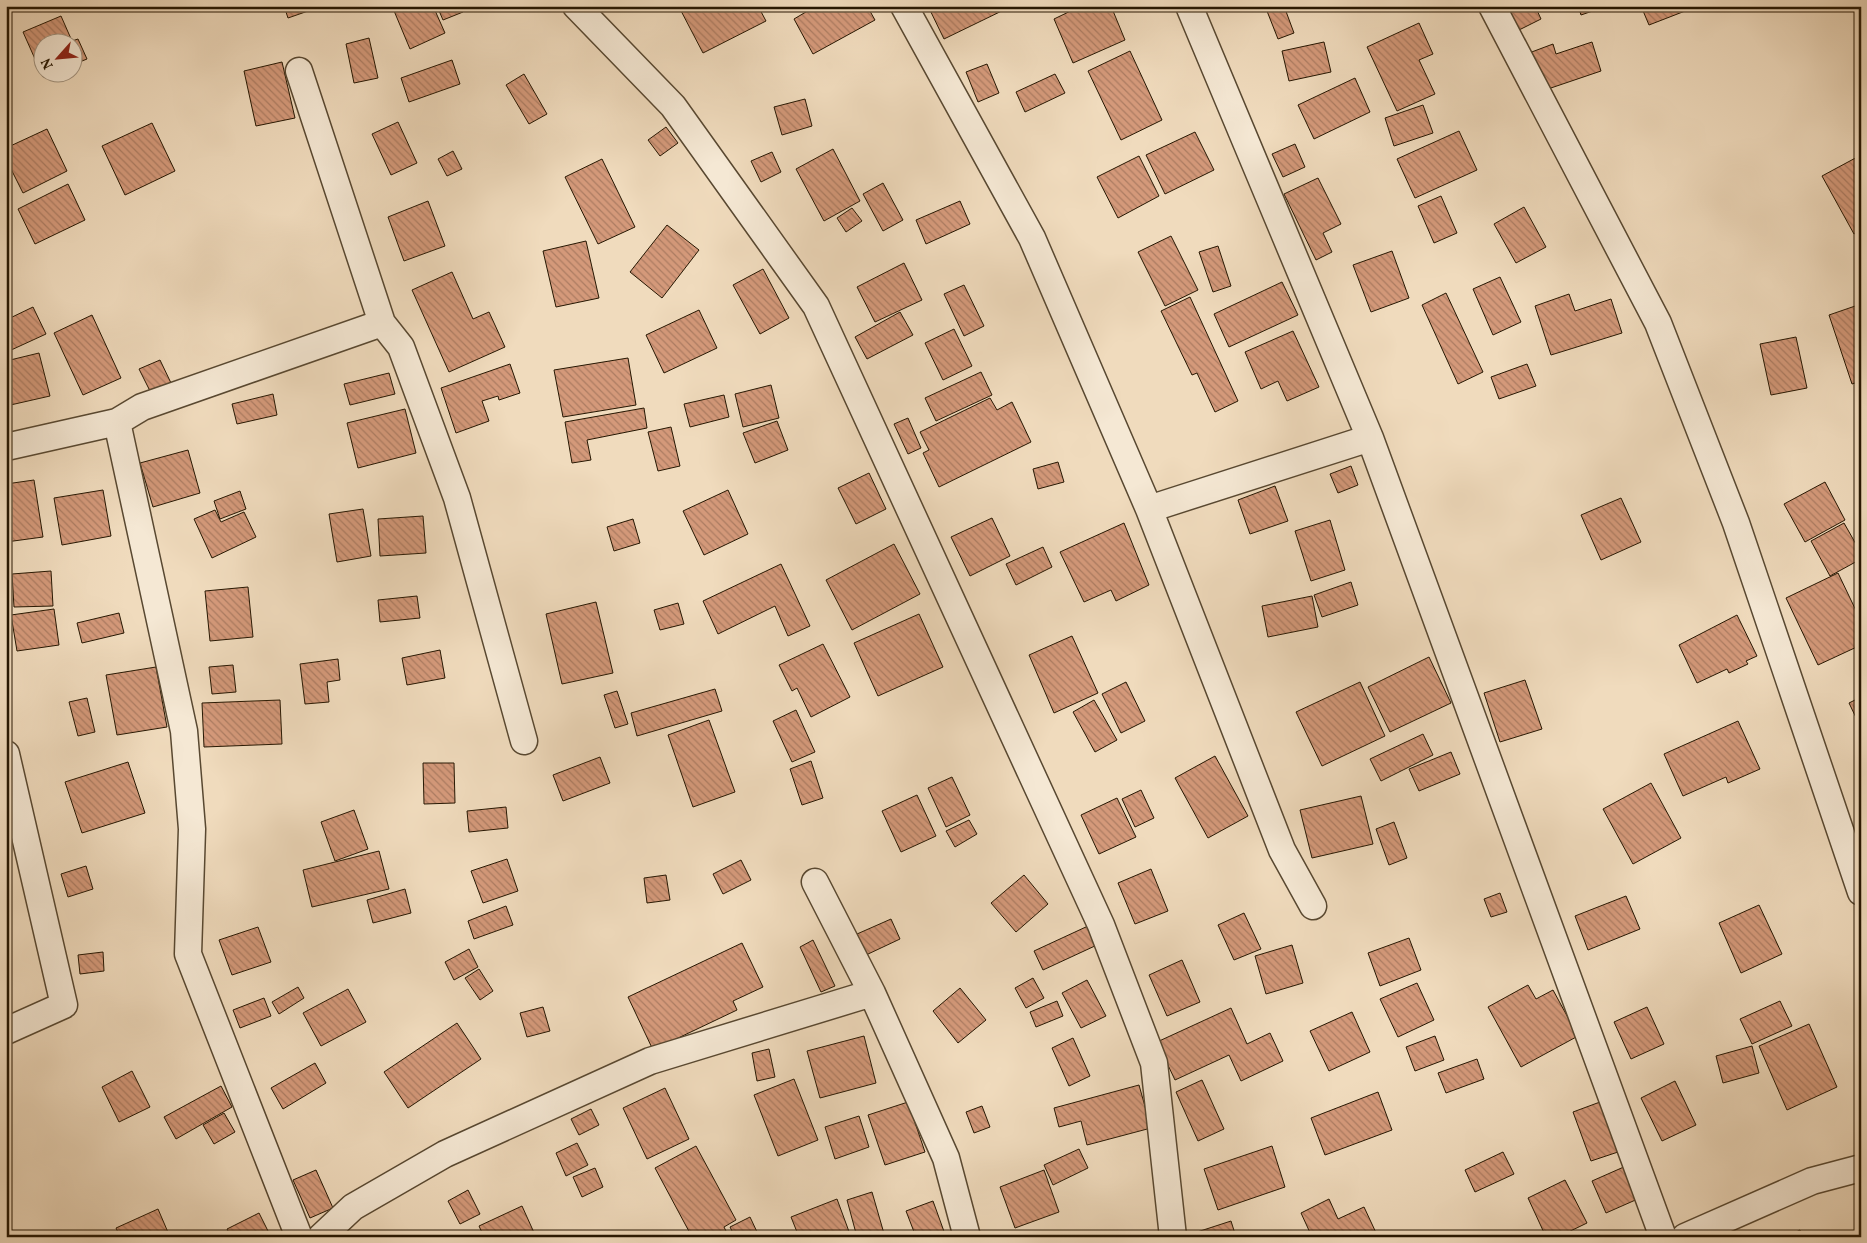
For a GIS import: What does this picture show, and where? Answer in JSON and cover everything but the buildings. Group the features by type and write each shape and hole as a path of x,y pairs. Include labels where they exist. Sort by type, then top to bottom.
{"street":[{"path":"576,6 673,106 816,306 1101,924 1154,1063 1173,1237"},
{"path":"904,6 1032,238 1149,509 1282,850 1313,906"},
{"path":"1189,6 1370,438 1663,1237"},
{"path":"1492,6 1658,323 1736,523 1861,892"},
{"path":"299,71 382,323 401,347 457,498 524,741"},
{"path":"6,447 117,422 142,407 382,323"},
{"path":"117,422 184,731 192,828 188,954 300,1237"},
{"path":"1149,509 1370,438"},
{"path":"6,754 64,1005 6,1031"},
{"path":"815,882 872,994 946,1158 967,1237"},
{"path":"321,1237 353,1207 444,1154 650,1061 872,994"},
{"path":"1685,1237 1812,1181 1861,1168"}]}
